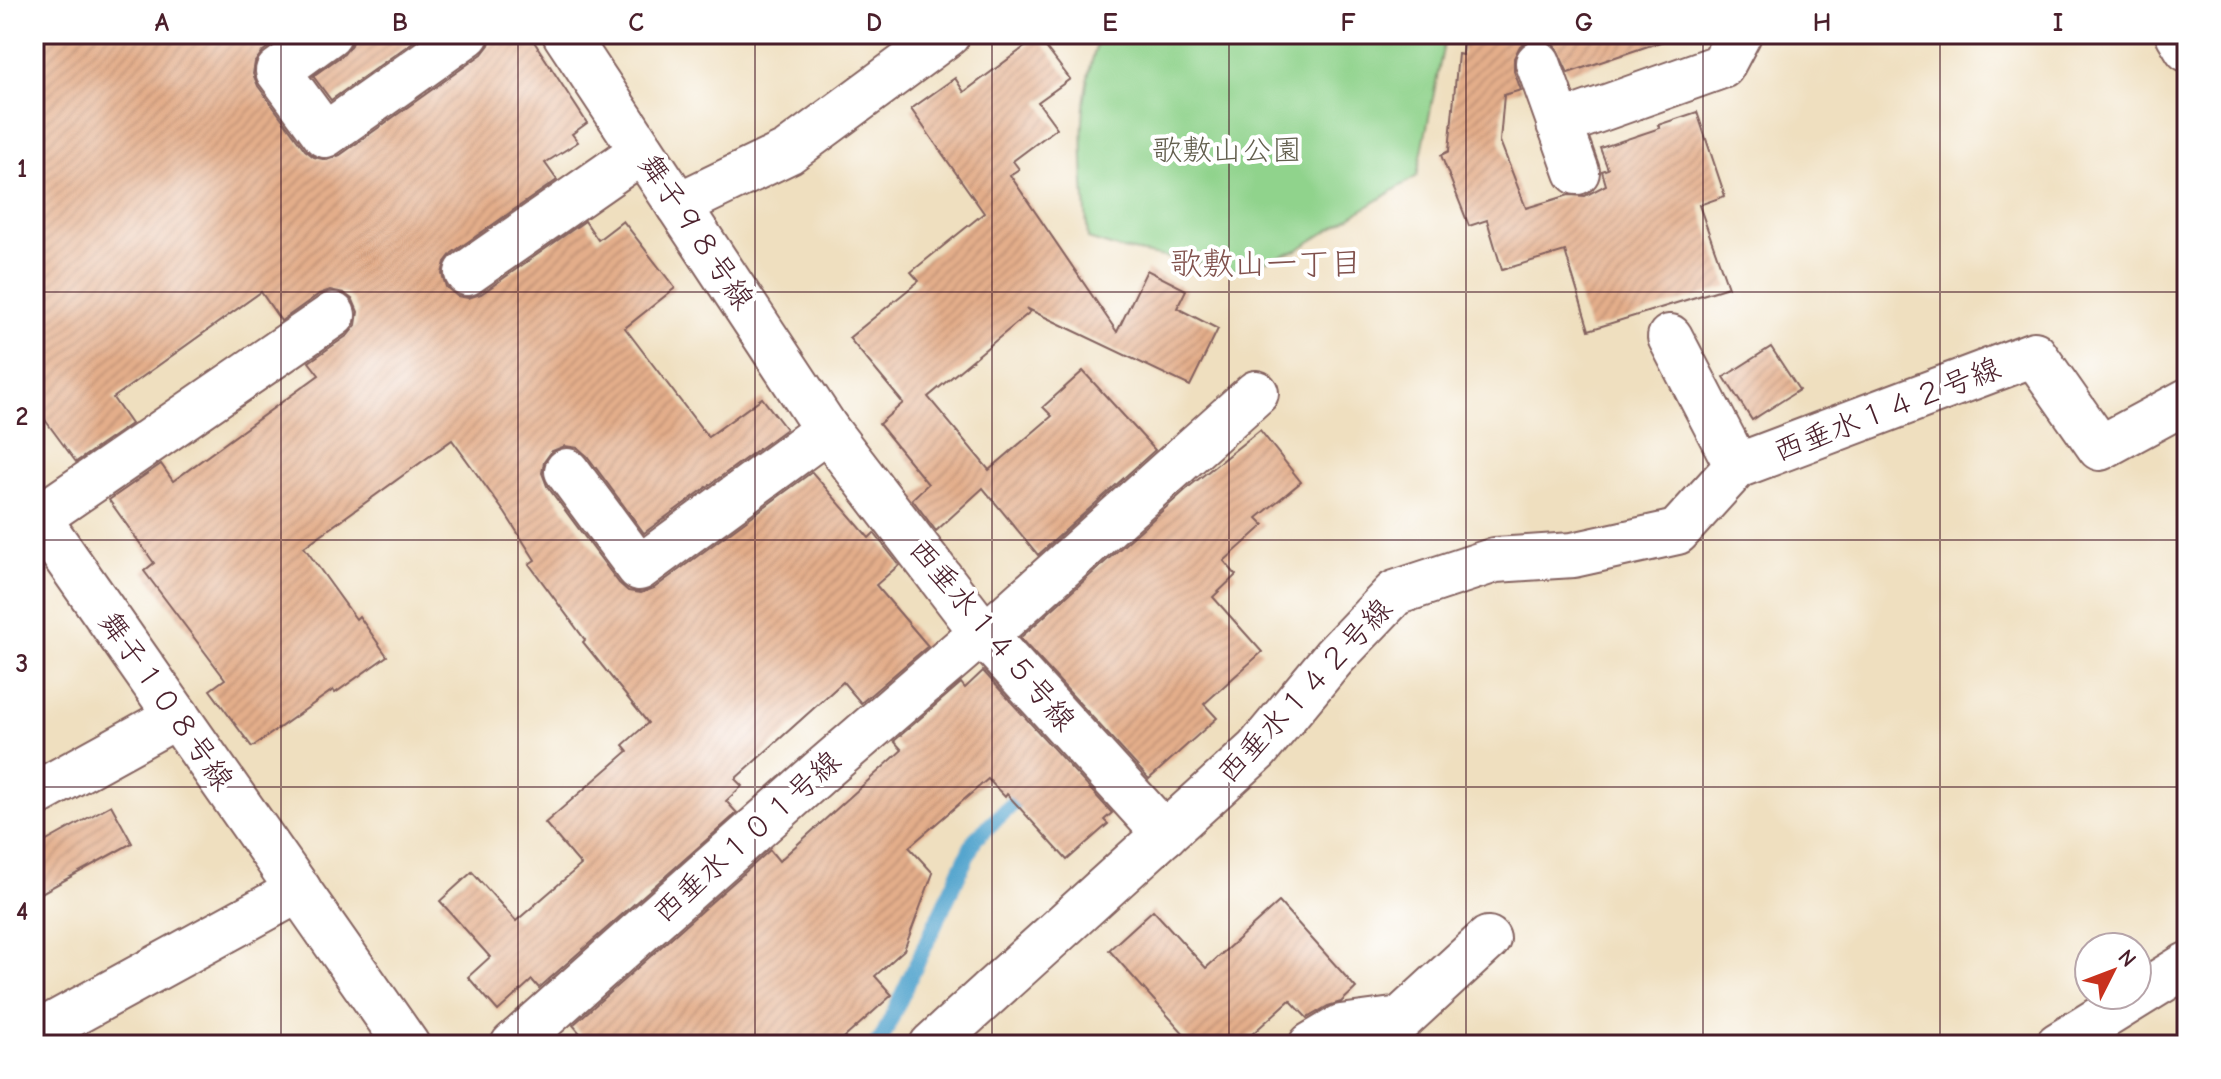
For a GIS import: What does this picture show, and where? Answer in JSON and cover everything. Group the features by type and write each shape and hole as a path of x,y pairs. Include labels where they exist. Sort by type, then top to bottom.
{"street":[{"path":"329,34 278,71 325,135 467,34"},
{"name":"舞子９８号線","path":"565,34 827,430"},
{"path":"678,205 788,152 948,34"},
{"path":"1559,124 1722,66 1739,34"},
{"path":"2178,34 2187,49"},
{"path":"1538,63 1577,172"},
{"path":"467,273 642,151"},
{"path":"36,515 333,315"},
{"path":"1670,337 1737,466"},
{"name":"西垂水１４２号線","path":"932,1045 1257,750 1334,657 1395,593 1495,560 1573,555 1677,532 1737,466 2034,354 2100,448 2187,401"},
{"name":"西垂水１０１号線","path":"513,1045 833,761 966,646 985,636 1256,393"},
{"path":"567,471 639,568 827,430"},
{"name":"西垂水１４５号線","path":"827,430 985,636 1165,834"},
{"name":"舞子１０８号線","path":"36,515 407,1045"},
{"path":"34,795 177,716"},
{"path":"34,1035 299,890"},
{"path":"1311,1045 1341,1027 1401,1019 1488,939"},
{"path":"2058,1045 2187,965"}],"green space":[{"name":"歌敷山公園","path":"1101,34 1446,34 1417,176 1297,250 1238,271 1117,248 1088,239 1082,135 1087,84"}],"building":[{"path":"34,34 286,34 263,51 255,62 253,74 258,86 305,150 314,157 327,160 340,155 482,54 492,34 529,34 587,123 572,134 578,142 545,163 557,180 452,253 445,262 442,274 446,287 457,296 468,298 481,294 585,221 598,240 623,221 675,288 625,328 708,437 762,398 786,429 644,533 578,448 565,446 552,451 544,462 542,473 547,486 619,583 628,591 641,593 654,588 812,472 869,538 874,533 899,565 876,585 928,646 861,703 843,682 735,779 742,786 726,801 737,813 539,988 532,980 498,1011 468,977 490,957 440,901 472,872 516,921 581,865 545,823 628,751 623,745 648,723 583,642 585,640 529,564 535,560 505,513 452,440 304,547 387,656 252,747 210,690 225,679 144,571 154,563 109,500 161,464 173,481 319,375 309,362 348,335 356,325 358,312 353,300 344,293 330,290 319,294 281,321 261,292 113,398 131,424 76,462 34,405"},
{"path":"354,34 424,34 331,100 313,76 344,54"},
{"path":"1464,34 1661,34 1663,41 1568,73 1555,45 1542,38 1529,40 1520,46 1514,58 1514,71 1521,90 1504,95 1500,141 1526,208 1569,195 1585,196 1606,185 1602,171 1608,169 1600,148 1697,112 1725,196 1699,205 1728,287 1589,330 1565,251 1502,270 1487,220 1469,226 1441,155 1449,151 1458,54 1462,55"},
{"path":"1038,37 1070,79 1038,102 1057,128 1013,161 1019,169 1010,175 1117,332 1147,270 1186,290 1177,308 1218,329 1190,386 1026,308 1030,312 928,397 989,470 1052,416 1043,407 1083,371 1155,450 1038,555 983,488 936,531 912,499 928,484 879,424 903,403 849,338 919,281 911,272 984,213 911,109 955,78 964,92"},
{"path":"1771,347 1799,390 1752,420 1724,377"},
{"path":"1260,430 1301,482 1257,518 1264,525 1224,561 1236,575 1213,597 1262,652 1204,704 1217,718 1149,779 1020,638 1190,486"},
{"path":"983,671 1112,813 1104,820 1108,824 1067,860 1007,794 1005,797 988,779 909,847 933,873 904,950 875,976 892,995 836,1045 590,1045 573,1025 770,850 779,861 902,750 894,741 961,683 965,688"},
{"path":"111,805 132,843 34,897 34,848"},
{"path":"1279,902 1356,988 1341,1002 1307,1018 1290,1000 1240,1045 1194,1045 1109,950 1153,910 1206,968"}],"waterway":[{"path":"875,1045 882,1038 975,839 1029,789"}],"district":[{"name":"歌敷山一丁目","path":"1266,263"}]}
